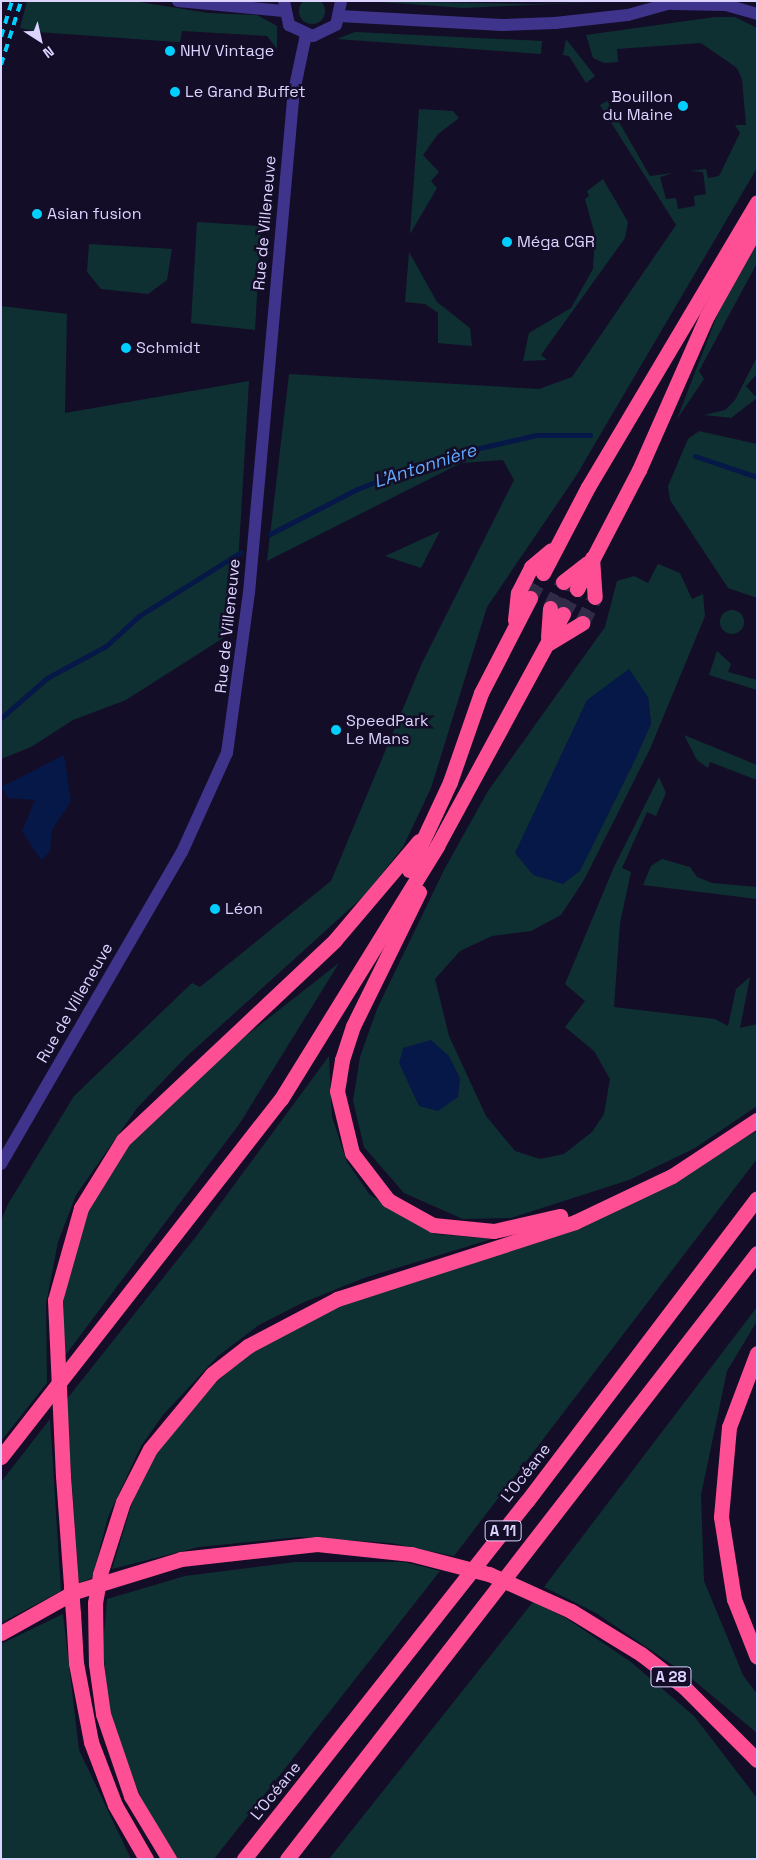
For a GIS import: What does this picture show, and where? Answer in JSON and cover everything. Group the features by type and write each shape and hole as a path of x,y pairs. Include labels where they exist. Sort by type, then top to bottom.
{"highway":[{"path":"146,1859 114,1805 92,1742 76,1663 63,1476 54,1300 80,1208 123,1140 335,940 420,840 450,782 481,693 514,629 518,593 531,567 559,542 757,202"},
{"path":"569,585 592,558 640,470 706,316 757,228"},
{"path":"559,542 569,585"},
{"path":"569,585 592,558"},
{"path":"514,629 556,611"},
{"path":"1,1457 189,1220 281,1099 437,846 547,644 556,611"},
{"path":"547,644 556,611"},
{"path":"189,1220 373,937 417,856 420,840"},
{"path":"437,846 433,864 353,1026 342,1060 337,1091 341,1122 358,1166 377,1190 400,1209 433,1224 460,1231 523,1227 616,1196 633,1196"},
{"path":"169,1859 131,1796 103,1714 96,1664 95,1603 100,1574 116,1519 150,1449 196,1391 248,1346 337,1299 566,1225 633,1196 696,1163 757,1120"},
{"name":"L’Océane","path":"244,1859 527,1501 757,1198"},
{"name":"A 11","path":"287,1859 757,1253"},
{"path":"757,1353 729,1428 721,1517 734,1599 757,1656"},
{"name":"A 28","path":"1,1632 74,1592 181,1559 317,1544 411,1554 489,1574 571,1611 641,1654 684,1687 757,1760"}],"street":[{"path":"178,1 284,6 289,25 306,35 328,32 340,16 341,1"},
{"path":"340,16 502,25 628,14 675,3 726,5 757,14"},
{"name":"Rue de Villeneuve","path":"1,1164 182,852 227,753 249,593 293,96 306,35"}],"green space":[{"path":"312,-2 321,2 325,11 321,20 312,24 303,20 299,11 303,2"},
{"path":"27,1 133,1 208,13 257,15 277,26 277,49 267,36 182,31 180,42 176,42 38,32 20,28"},
{"path":"368,1 534,4 614,1 464,8"},
{"path":"715,17 735,17 757,28 757,168 576,476 487,607 431,788 403,847 365,895 186,1057 137,1108 76,1195 58,1242 46,1304 47,1383 1,1441 1,1221 8,1204 74,1096 192,983 200,987 331,881 422,663 514,480 503,460 461,463 267,561 289,374 539,389 572,377 676,225 600,105 607,101 650,176 673,173 660,177 666,199 676,198 678,209 695,206 694,196 706,194 703,172 690,171 706,169 708,178 719,176 740,133 735,125 746,125 742,79 737,68 701,43 617,49 618,62 604,63 593,58 586,35"},
{"path":"355,32 542,41 541,54 337,39"},
{"path":"566,39 595,76 586,83 569,56 563,55"},
{"path":"419,109 453,111 459,118 438,134 423,155 439,172 431,181 437,188 410,234"},
{"path":"603,179 628,222 625,238 541,355 547,360 523,361 529,333 571,308 593,269 595,235 585,199 589,196 587,191"},
{"path":"197,222 261,226 255,330 191,323"},
{"path":"89,244 172,249 167,280 148,294 101,289 87,272"},
{"path":"757,244 757,263 699,371 704,379 677,419 718,313"},
{"path":"409,252 437,302 470,328 472,346 438,343 438,313 425,304 405,302"},
{"path":"1,306 67,314 65,413 249,381 234,631 126,700 73,720 31,747 1,759"},
{"path":"757,357 757,374 746,386 757,398 731,418 704,415 725,410 735,400"},
{"path":"699,431 757,444 757,598 728,588 670,500 668,486 688,439"},
{"path":"440,531 421,568 385,556"},
{"path":"658,564 680,573 692,599 703,594 705,616 650,749 584,880 561,915 531,931 492,936 460,951 435,979 449,1036 486,1116 515,1151 540,1159 564,1154 592,1132 604,1114 610,1079 594,1051 565,1027 585,1001 565,984 614,867 659,777 666,793 656,816 647,812 622,868 631,872 620,923 614,1007 715,1019 728,1026 736,989 750,977 740,1028 757,1024 757,1106 695,1148 629,1180 511,1218 463,1219 404,1193 364,1147 353,1101 360,1057 377,1009 444,870 488,791 605,627 617,581 634,576 648,583","holes":["648,697 651,724 611,802"]},
{"path":"732,610 737,611 743,617 743,627 737,633 732,634 727,633 721,627 720,622 721,617 727,611"},
{"path":"717,651 731,664 728,672 757,680 757,690 709,675"},
{"path":"684,735 757,765 757,780 710,762 708,768 697,760"},
{"path":"662,859 690,867 697,877 712,883 757,887 757,899 643,885 651,866"},
{"path":"339,963 240,1123 64,1357 64,1296 80,1222 97,1189 141,1128 224,1053"},
{"path":"329,1056 332,1117 347,1162 370,1195 434,1234 492,1239 364,1278 302,1303 259,1325 218,1356 163,1415 141,1446 108,1517 92,1578 79,1583 66,1400 198,1234"},
{"path":"757,1131 757,1159 454,1556 391,1543 299,1537 199,1547 112,1569 133,1500 159,1449 198,1399 253,1349 343,1303 631,1203"},
{"path":"757,1307 757,1321 727,1371 701,1495 704,1581 743,1675 757,1694 757,1733 686,1674 596,1613 544,1587"},
{"path":"50,1419 61,1591 1,1623 1,1482"},
{"path":"295,1562 404,1562 440,1571 214,1859 178,1859 144,1806 118,1741 108,1703 103,1646 107,1599 185,1576"},
{"path":"533,1602 566,1618 631,1662 694,1716 757,1798 757,1859 329,1859"},
{"path":"63,1614 79,1750 131,1859 1,1859 1,1644"}],"water":[{"path":"629,669 648,697 651,724 636,758 580,871 563,884 533,875 515,853 587,700"},
{"path":"64,755 71,801 52,830 50,852 41,860 22,831 35,800 8,798 1,787"},
{"path":"431,1040 449,1056 460,1078 458,1097 438,1111 419,1106 399,1063 403,1048"}],"waterway":[{"name":"L'Antonnière","path":"270,534 357,489 441,457 536,435 590,435"},
{"name":"L'Antonnière","path":"695,456 757,477"},
{"name":"L'Antonnière","path":"1,718 47,678 106,646 139,616 241,552"}],"tunnel":[{"path":"530,598 543,573"},
{"path":"550,608 563,582"},
{"path":"563,614 577,589"},
{"path":"582,623 595,597"}],"railway":[{"path":"1,37 12,1"},
{"path":"1,65 21,1"}],"place":[{"name":"NHV Vintage","path":"170,51"},
{"name":"Le Grand Buffet","path":"175,92"},
{"name":"Bouillon du Maine","path":"683,106"},
{"name":"Asian fusion","path":"37,214"},
{"name":"Méga CGR","path":"507,242"},
{"name":"Schmidt","path":"126,348"},
{"name":"SpeedPark Le Mans","path":"336,730"},
{"name":"Léon","path":"215,909"}]}
